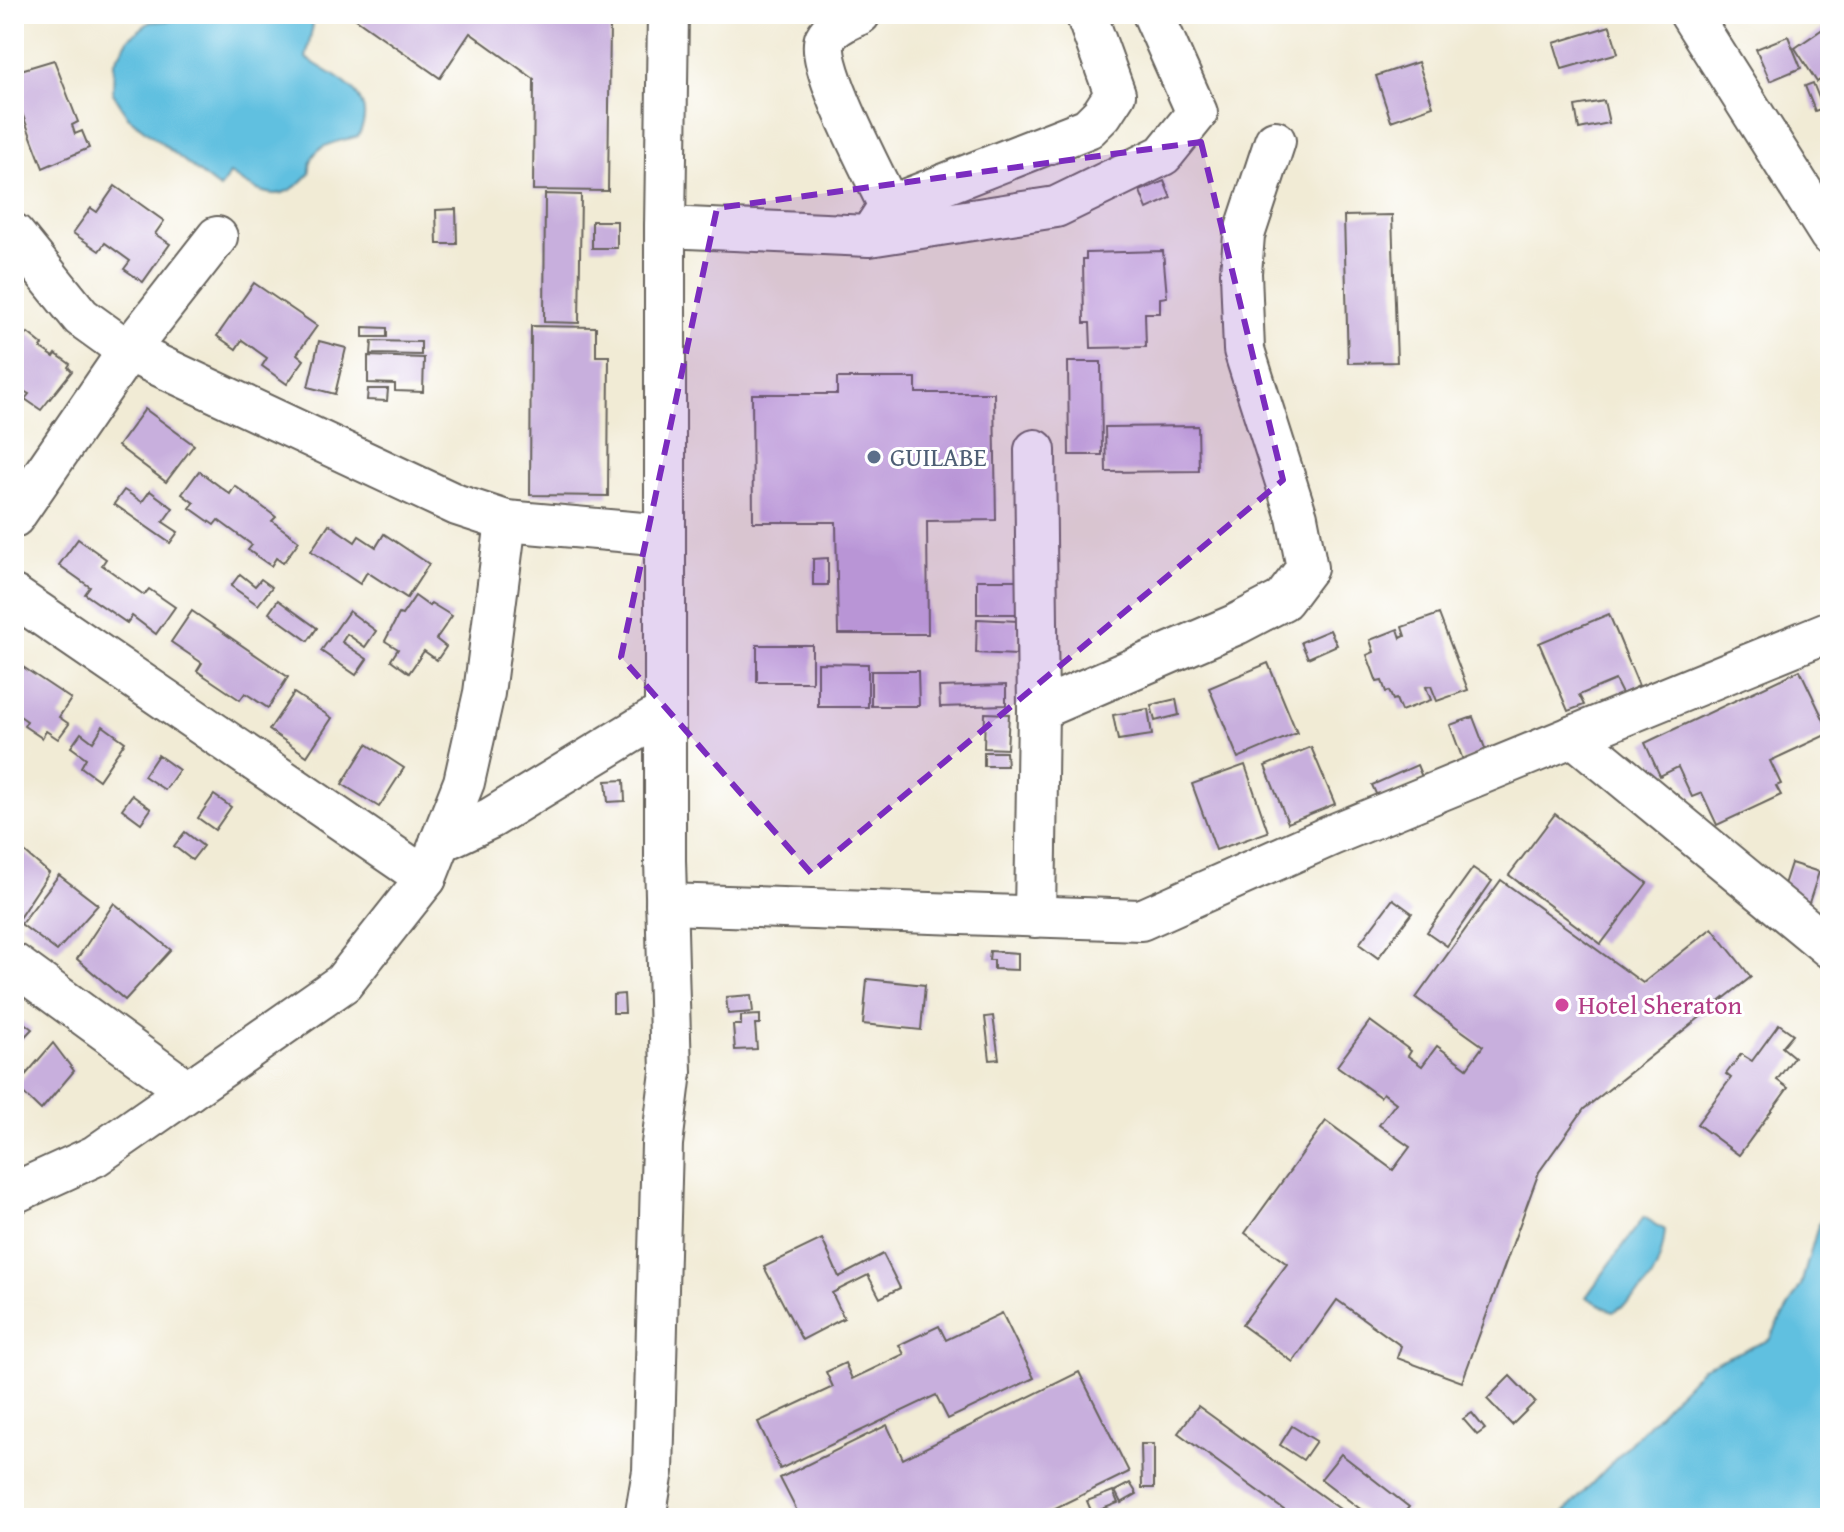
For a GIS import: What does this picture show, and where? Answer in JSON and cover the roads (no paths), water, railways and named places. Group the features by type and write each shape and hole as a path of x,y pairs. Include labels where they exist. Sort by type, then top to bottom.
{"street":[{"path":"645,1518 653,1471 662,1144 671,1072 665,712 668,14"},
{"path":"860,14 825,27 824,54 879,221"},
{"path":"879,221 1088,128 1115,94 1086,14"},
{"path":"665,227 879,221 1056,207 1163,155 1197,113 1153,14"},
{"path":"1690,14 1830,235"},
{"path":"1038,710 1237,624 1283,600 1307,568 1297,517 1244,350 1241,273 1244,235 1275,141"},
{"path":"14,234 81,317 128,351 457,505 506,521 665,535"},
{"path":"14,517 128,351 217,237"},
{"path":"1035,450 1038,710 1035,917"},
{"path":"14,1193 95,1156 343,983 433,860 464,782 484,693 506,521"},
{"path":"14,596 433,860"},
{"path":"666,904 1141,920 1332,835 1830,631"},
{"path":"433,860 491,818 665,712"},
{"path":"1573,736 1830,948"},
{"path":"14,964 188,1091"}],"water":[{"path":"219,14 306,14 313,25 306,58 352,89 364,109 364,121 358,136 319,150 311,163 310,173 290,190 272,194 262,192 230,174 220,189 128,117 113,93 114,63 129,38 150,22 214,20"},
{"path":"1830,1211 1830,1518 1559,1518 1703,1367 1769,1340 1801,1285 1819,1222"},
{"path":"1644,1217 1665,1230 1660,1258 1644,1288 1613,1312 1586,1297"}],"place":[{"name":"GUILABE","path":"874,457"},
{"name":"Hotel Sheraton","path":"1562,1005"}]}
